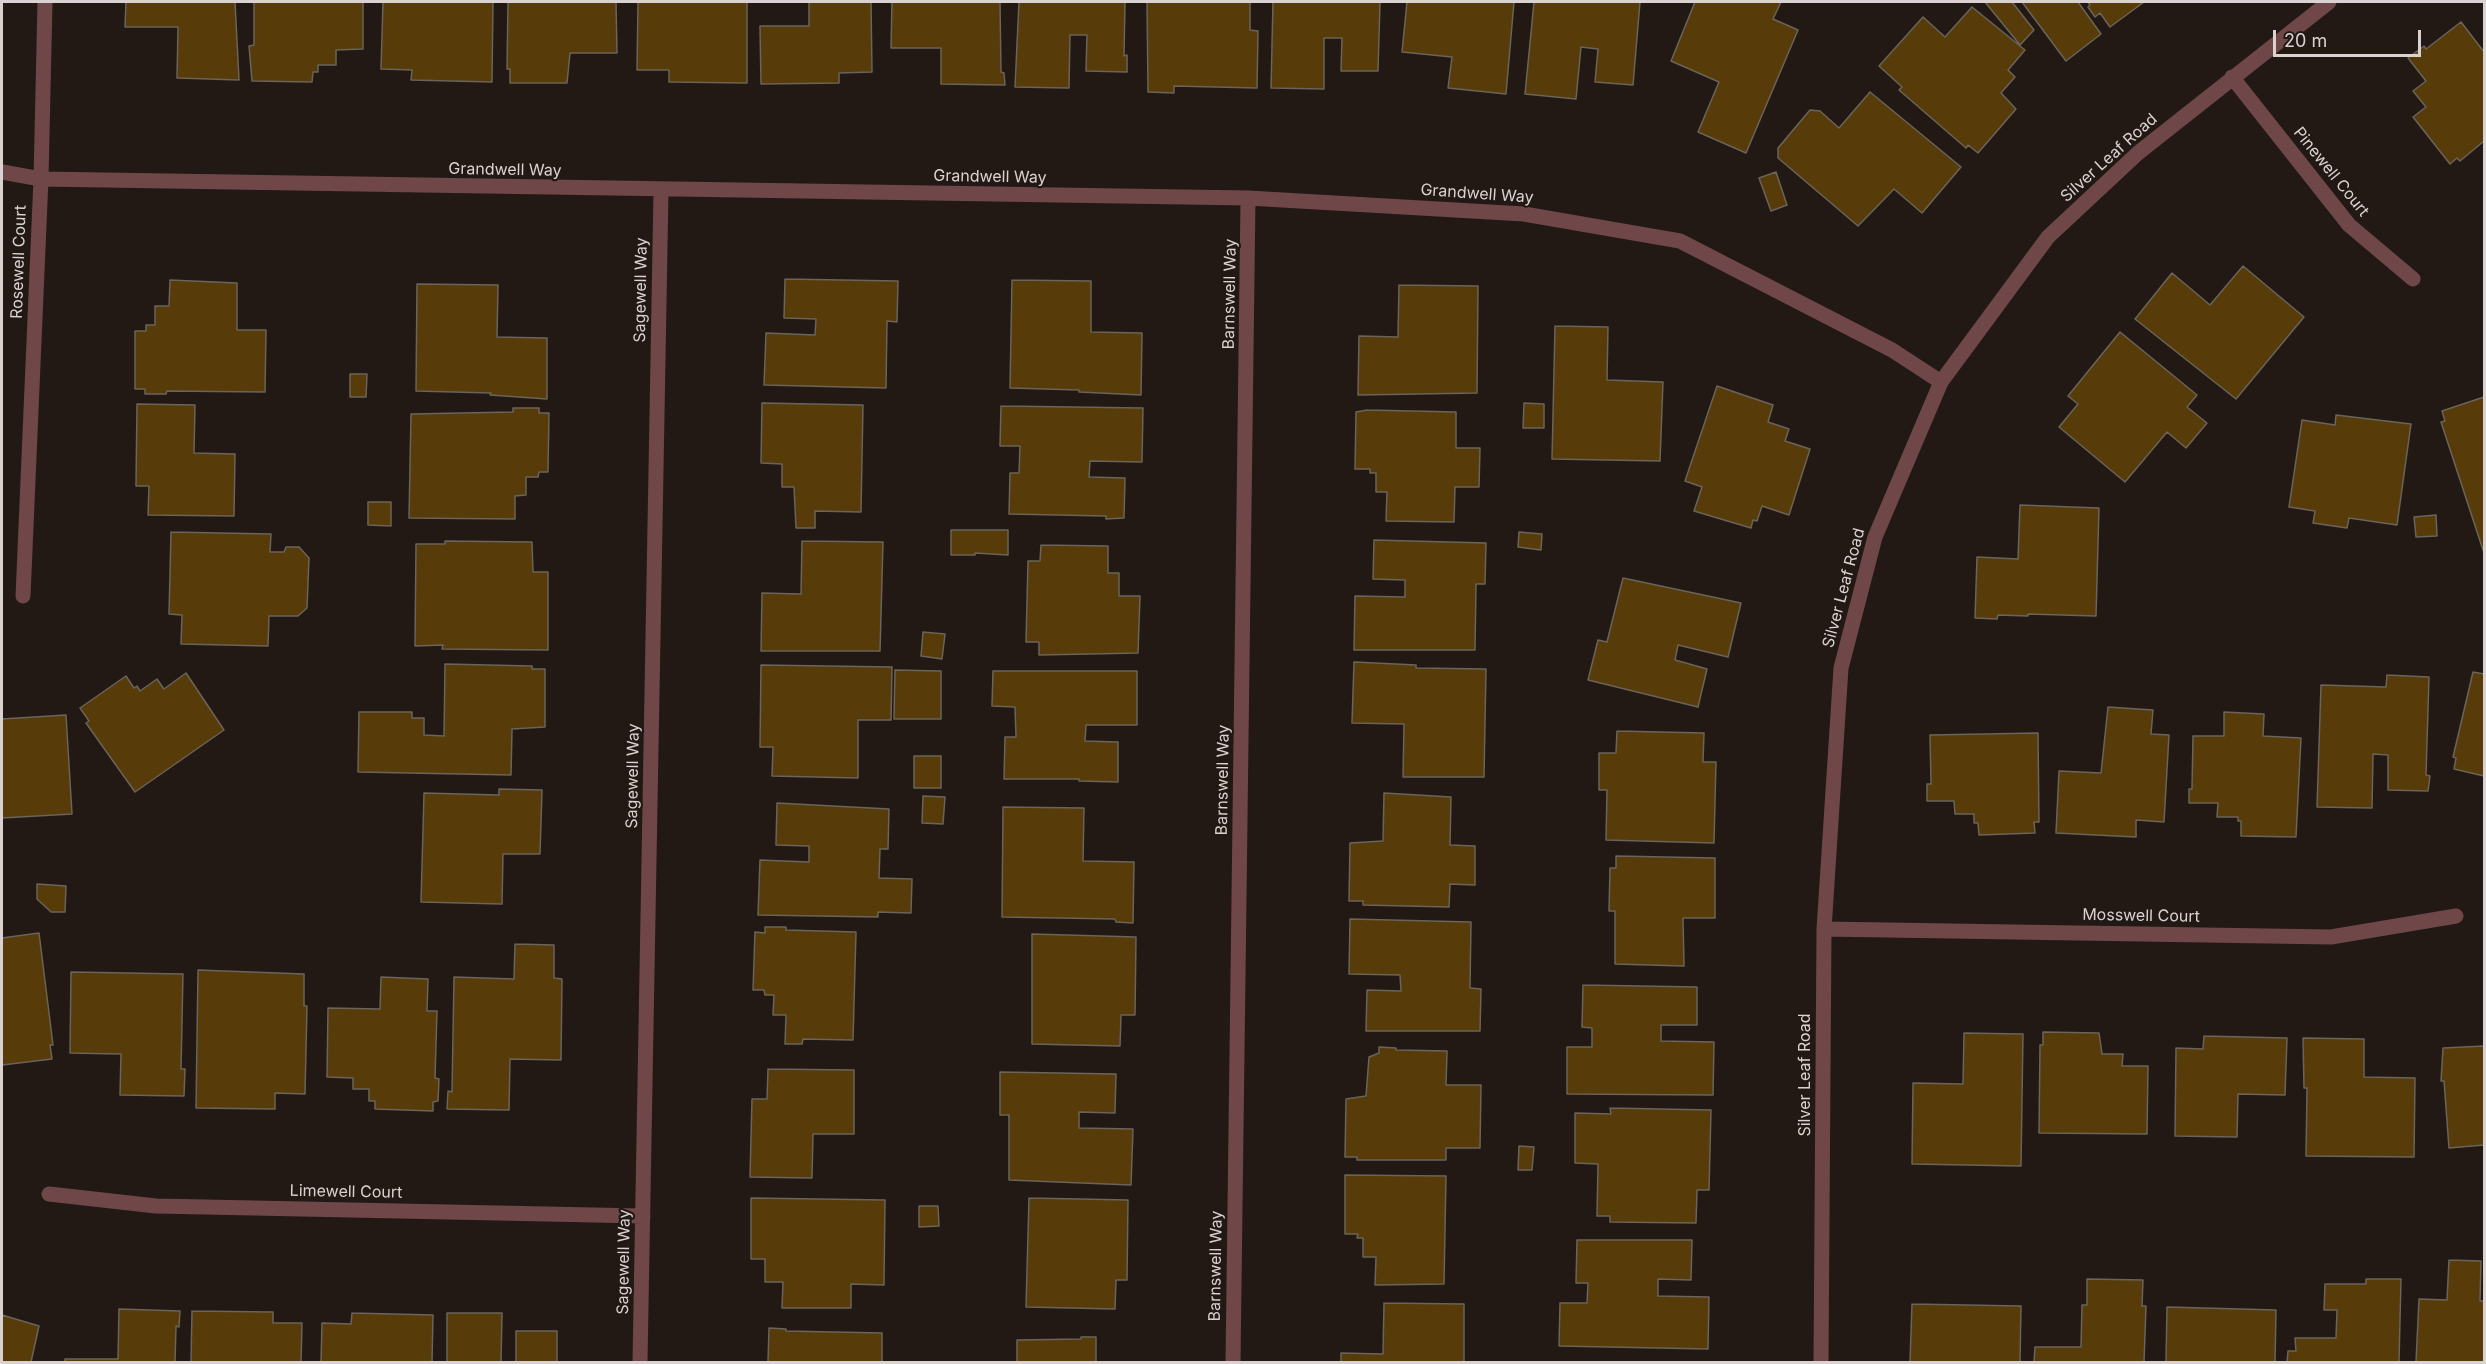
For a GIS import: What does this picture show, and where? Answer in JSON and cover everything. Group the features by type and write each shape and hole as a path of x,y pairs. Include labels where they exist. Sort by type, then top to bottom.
{"street":[{"name":"Rosewell Court","path":"23,596 41,179 45,2"},
{"name":"Silver Leaf Road","path":"1821,1362 1824,929 1841,668 1875,537 1941,382 2048,237 2138,153 2329,2"},
{"name":"Pinewell Court","path":"2232,77 2349,225 2413,279"},
{"name":"Grandwell Way","path":"2,172 41,179 661,191 1248,198 1524,214 1680,241 1892,350 1941,382"},
{"name":"Sagewell Way","path":"640,1362 661,191"},
{"name":"Barnswell Way","path":"1233,1362 1248,198"},
{"name":"Mosswell Court","path":"1824,929 2331,938 2456,916"},
{"name":"Limewell Court","path":"49,1194 156,1206 643,1216"}],"building":[{"path":"126,2 235,2 239,80 177,78 178,27 125,27"},
{"path":"254,2 363,2 363,49 336,50 336,65 318,65 318,72 313,72 312,82 252,81 249,46 254,45"},
{"path":"383,2 493,2 492,82 411,80 412,70 381,69"},
{"path":"508,2 616,2 617,53 570,53 567,83 510,83 510,69 507,69"},
{"path":"638,2 747,2 747,83 669,82 669,70 637,70"},
{"path":"809,2 871,2 872,72 839,73 839,83 761,84 760,26 809,26"},
{"path":"892,2 1000,2 1001,72 1004,73 1005,85 941,84 941,48 891,48"},
{"path":"1019,2 1125,2 1124,56 1127,55 1127,72 1086,71 1087,35 1070,35 1069,88 1015,87"},
{"path":"1147,2 1250,2 1250,30 1258,31 1257,88 1174,86 1174,93 1148,92"},
{"path":"1273,2 1380,2 1378,71 1341,71 1342,38 1324,38 1324,89 1271,88"},
{"path":"1407,2 1514,2 1506,94 1448,88 1452,57 1402,52"},
{"path":"1534,2 1640,2 1633,85 1595,82 1598,49 1581,47 1576,99 1525,94"},
{"path":"1695,2 1781,2 1773,19 1798,30 1746,153 1698,132 1719,82 1671,61"},
{"path":"1985,2 2012,2 2034,30 2020,45"},
{"path":"2022,2 2078,2 2101,34 2066,61"},
{"path":"2088,2 2144,2 2110,27 2100,13 2095,17 2088,7 2090,5"},
{"path":"1972,7 2025,50 2008,70 2015,77 2001,93 2016,109 1978,153 1968,145 1966,148 1899,90 1902,87 1879,66 1923,17 1945,37"},
{"path":"2461,22 2484,52 2484,141 2460,161 2457,158 2450,164 2413,117 2426,107 2413,91 2426,81 2408,58 2424,46 2426,49"},
{"path":"1870,92 1961,167 1922,213 1894,189 1858,226 1778,158 1778,148 1810,110 1820,111 1839,128"},
{"path":"1776,172 1787,205 1771,211 1759,178"},
{"path":"2243,266 2304,317 2236,399 2135,319 2172,273 2210,305"},
{"path":"785,279 898,281 897,322 887,321 886,388 764,385 766,333 815,335 816,319 784,318"},
{"path":"170,280 237,283 237,330 266,330 265,392 167,391 166,394 145,394 145,389 135,389 135,331 146,331 146,325 155,325 155,306 169,306"},
{"path":"1012,280 1091,281 1091,332 1142,333 1141,395 1010,388"},
{"path":"417,284 498,285 497,337 547,338 547,399 490,395 491,393 416,391"},
{"path":"1399,285 1478,286 1477,393 1358,395 1359,336 1398,337"},
{"path":"1555,326 1608,327 1607,380 1663,382 1660,461 1552,459"},
{"path":"2120,332 2197,395 2187,407 2207,423 2186,448 2167,432 2125,482 2059,427 2078,404 2068,396"},
{"path":"350,374 367,374 366,397 350,397"},
{"path":"1717,386 1773,405 1768,422 1789,429 1785,441 1810,449 1789,515 1762,506 1757,521 1753,520 1751,528 1694,511 1702,487 1685,481"},
{"path":"2484,397 2484,553 2441,422 2445,421 2442,411"},
{"path":"762,403 863,405 861,512 815,511 815,528 796,528 794,487 782,487 782,464 761,463"},
{"path":"1524,403 1544,404 1544,428 1523,428"},
{"path":"137,404 195,405 194,453 235,454 234,516 148,515 149,486 136,486"},
{"path":"1001,406 1143,408 1142,462 1090,461 1089,477 1125,478 1124,518 1009,514 1010,473 1019,473 1020,446 1000,446"},
{"path":"513,408 539,408 539,413 549,413 548,472 539,472 538,477 526,477 526,495 515,496 515,519 409,518 411,414 513,412"},
{"path":"1367,410 1456,412 1456,448 1480,448 1479,487 1455,487 1454,522 1386,521 1387,492 1376,492 1376,473 1370,473 1370,469 1355,469 1356,412"},
{"path":"2336,415 2411,424 2397,525 2349,518 2347,528 2313,523 2315,511 2289,507 2302,420 2335,425"},
{"path":"368,502 391,502 391,526 368,525"},
{"path":"2020,505 2099,508 2096,616 2028,614 2028,616 1998,615 1997,619 1975,618 1977,557 2018,559"},
{"path":"2436,515 2437,536 2416,537 2414,517"},
{"path":"951,530 1008,530 1008,555 975,553 975,555 951,555"},
{"path":"171,532 271,534 270,552 284,552 286,547 299,547 309,558 307,608 298,616 269,616 268,646 181,644 182,615 169,614"},
{"path":"1519,532 1542,534 1541,550 1518,547"},
{"path":"1374,540 1486,543 1485,584 1476,584 1475,650 1354,650 1355,596 1405,597 1405,580 1373,579"},
{"path":"445,541 532,542 533,572 548,572 548,650 442,649 443,645 415,646 416,544 445,544"},
{"path":"802,541 883,542 880,651 761,651 762,593 801,594"},
{"path":"1041,545 1108,546 1108,573 1119,573 1119,596 1140,596 1138,653 1039,655 1039,642 1026,642 1028,561 1040,561"},
{"path":"1623,578 1741,603 1728,657 1678,645 1675,660 1707,669 1698,707 1588,680 1598,640 1607,642"},
{"path":"923,632 945,634 942,659 921,656"},
{"path":"1354,662 1416,665 1416,668 1486,669 1484,777 1403,777 1404,724 1352,723"},
{"path":"445,664 532,666 532,669 545,669 545,727 512,729 511,775 358,772 359,712 412,712 412,718 424,718 424,735 444,736"},
{"path":"761,665 892,667 891,720 858,720 858,778 772,776 773,747 760,747"},
{"path":"895,670 941,671 941,719 894,719"},
{"path":"993,671 1137,671 1137,725 1086,725 1085,741 1118,742 1118,782 1079,781 1079,779 1004,779 1005,737 1016,737 1015,707 992,706"},
{"path":"2473,672 2484,674 2484,776 2454,769 2456,758 2453,757"},
{"path":"186,673 224,730 135,792 86,723 89,721 80,708 126,676 134,688 137,686 140,691 157,679 164,689"},
{"path":"2387,675 2429,677 2426,775 2430,776 2428,791 2388,790 2388,755 2373,754 2372,808 2317,807 2321,685 2386,687"},
{"path":"2108,707 2153,710 2151,734 2169,735 2164,822 2136,820 2136,837 2056,833 2059,771 2101,773"},
{"path":"2224,712 2264,714 2263,736 2301,738 2296,837 2241,836 2241,821 2238,821 2238,817 2217,817 2218,803 2189,803 2189,789 2192,789 2193,736 2224,736"},
{"path":"66,715 72,814 2,818 2,719"},
{"path":"1617,731 1704,733 1703,762 1716,762 1714,843 1606,840 1607,790 1599,790 1599,753 1616,753"},
{"path":"2038,733 2039,822 2034,822 2035,833 1979,835 1978,823 1974,823 1974,814 1955,814 1954,801 1927,801 1927,784 1931,784 1930,735"},
{"path":"914,756 941,756 941,788 914,788"},
{"path":"499,789 542,790 540,854 503,854 502,904 421,902 424,793 499,795"},
{"path":"1384,793 1451,797 1450,845 1475,846 1475,885 1450,884 1449,907 1363,905 1363,901 1349,901 1350,843 1383,841"},
{"path":"923,796 945,797 943,824 922,823"},
{"path":"777,803 889,809 888,849 880,849 879,878 912,879 911,913 878,912 878,917 758,915 760,860 809,862 809,846 776,845"},
{"path":"1003,807 1084,808 1083,861 1134,862 1133,923 1116,922 1115,919 1002,917"},
{"path":"1616,856 1715,858 1715,918 1683,918 1684,966 1615,964 1615,911 1609,911 1610,868 1616,868"},
{"path":"37,884 66,886 65,912 51,912 37,899"},
{"path":"1350,919 1471,922 1470,988 1481,989 1480,1031 1366,1031 1367,990 1401,991 1400,975 1349,974"},
{"path":"765,927 786,927 786,930 856,932 853,1040 803,1039 802,1044 785,1044 786,1015 773,1015 774,995 765,995 764,990 753,990 755,932 765,933"},
{"path":"39,933 53,1045 50,1045 52,1059 2,1065 2,938"},
{"path":"1032,934 1136,937 1135,1015 1121,1015 1120,1046 1032,1044"},
{"path":"515,944 554,945 554,978 562,979 561,1060 510,1059 509,1110 447,1109 448,1091 452,1092 454,977 514,979"},
{"path":"198,970 304,974 304,1006 307,1006 305,1094 275,1093 275,1109 196,1108"},
{"path":"71,972 183,974 181,1069 185,1069 184,1096 120,1095 121,1054 70,1053"},
{"path":"381,977 428,979 427,1011 437,1011 435,1078 439,1079 438,1101 433,1102 433,1111 375,1109 375,1101 369,1101 369,1089 353,1089 353,1078 327,1077 328,1008 380,1009"},
{"path":"1583,985 1697,987 1697,1025 1661,1025 1661,1041 1714,1042 1713,1095 1567,1094 1567,1047 1592,1047 1592,1028 1582,1027"},
{"path":"2043,1032 2099,1033 2102,1054 2123,1054 2122,1066 2148,1066 2147,1134 2039,1133 2040,1045 2043,1045"},
{"path":"1964,1033 2023,1034 2021,1166 1912,1164 1913,1083 1963,1084"},
{"path":"2204,1036 2287,1038 2285,1095 2238,1094 2237,1137 2175,1136 2176,1048 2203,1049"},
{"path":"2303,1038 2364,1039 2364,1077 2415,1078 2414,1157 2306,1156 2307,1088 2304,1088"},
{"path":"2484,1046 2484,1145 2449,1148 2444,1081 2441,1081 2443,1048"},
{"path":"1379,1047 1396,1048 1396,1050 1447,1051 1446,1085 1481,1085 1480,1148 1446,1148 1446,1160 1357,1160 1357,1157 1345,1157 1346,1099 1366,1096 1369,1057 1379,1053"},
{"path":"768,1069 854,1070 854,1134 813,1134 812,1178 750,1177 752,1099 767,1099"},
{"path":"1000,1072 1116,1074 1115,1113 1079,1112 1079,1128 1133,1129 1131,1185 1009,1180 1009,1115 1000,1115"},
{"path":"1610,1108 1711,1110 1709,1190 1697,1190 1696,1223 1610,1222 1610,1216 1597,1216 1598,1164 1575,1163 1575,1113 1611,1114"},
{"path":"1519,1146 1534,1147 1532,1170 1518,1170"},
{"path":"1345,1175 1446,1176 1444,1284 1375,1285 1376,1257 1363,1257 1363,1238 1357,1238 1358,1234 1345,1234"},
{"path":"751,1198 885,1200 884,1285 851,1284 851,1308 782,1308 783,1282 765,1282 765,1259 751,1259"},
{"path":"1029,1198 1128,1200 1127,1280 1116,1280 1115,1309 1026,1307"},
{"path":"919,1206 938,1206 939,1226 919,1227"},
{"path":"1577,1240 1692,1240 1691,1280 1658,1279 1658,1296 1709,1297 1708,1349 1559,1346 1560,1303 1587,1303 1588,1283 1576,1283"},
{"path":"2449,1260 2481,1261 2480,1301 2484,1301 2484,1362 2416,1362 2419,1299 2447,1300"},
{"path":"2087,1279 2143,1280 2142,1306 2146,1306 2144,1362 2034,1362 2035,1347 2081,1347 2082,1305 2087,1305"},
{"path":"2366,1279 2401,1279 2399,1362 2287,1362 2288,1351 2296,1351 2295,1338 2336,1338 2337,1310 2324,1310 2325,1284 2366,1284"},
{"path":"1384,1303 1464,1304 1464,1362 1341,1362 1341,1353 1383,1354"},
{"path":"1912,1304 2021,1306 2020,1362 1910,1362"},
{"path":"2167,1307 2276,1310 2275,1362 2166,1362"},
{"path":"119,1309 180,1311 179,1327 176,1326 175,1362 65,1362 65,1359 118,1359"},
{"path":"192,1311 273,1312 273,1323 302,1323 301,1362 191,1362"},
{"path":"352,1313 433,1315 432,1362 321,1362 322,1323 351,1324"},
{"path":"447,1313 502,1313 501,1362 447,1362"},
{"path":"2,1315 39,1326 31,1362 2,1362"},
{"path":"769,1328 786,1329 786,1331 882,1333 882,1362 768,1362"},
{"path":"516,1331 557,1331 557,1362 516,1362"},
{"path":"1081,1337 1096,1337 1096,1362 1017,1362 1017,1340 1081,1339"}]}
